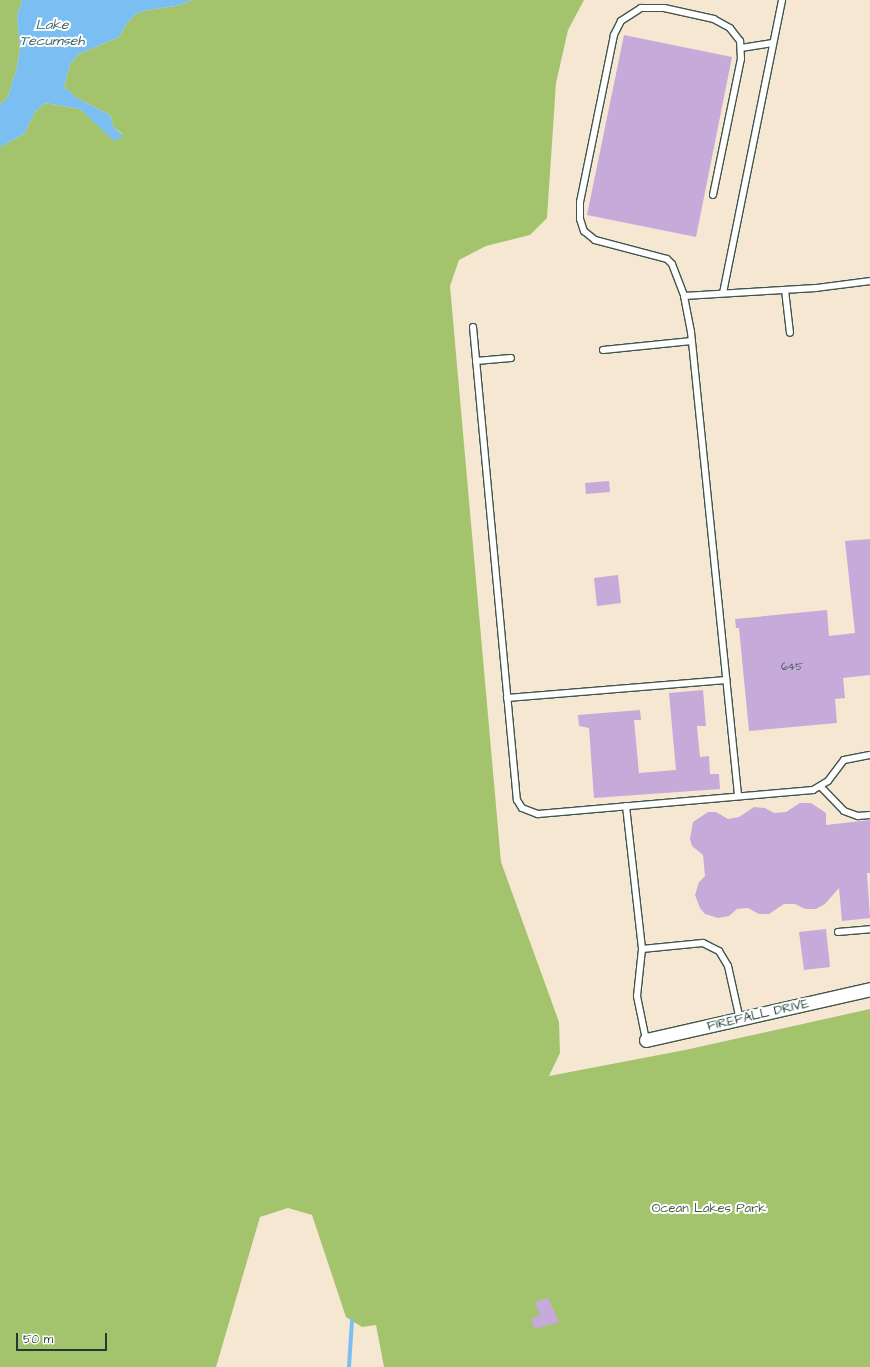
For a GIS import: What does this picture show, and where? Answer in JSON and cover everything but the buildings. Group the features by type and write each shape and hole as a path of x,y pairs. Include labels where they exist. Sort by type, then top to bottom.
{"street":[{"name":"FIREFALL DRIVE","path":"646,1040 740,1020 870,989"}],"lane":[{"path":"641,0 641,8"},
{"path":"723,293 782,0"},
{"path":"713,195 741,60 741,48 736,35 724,23 664,8 641,8 621,21 614,35 580,202 580,219 584,231 595,240 667,259 672,264 684,296 692,341 738,796"},
{"path":"741,48 773,43"},
{"path":"684,296 785,290 870,281"},
{"path":"785,290 790,332"},
{"path":"473,327 517,800 522,808 538,814 821,787 844,760 870,755"},
{"path":"603,350 692,341"},
{"path":"476,361 510,358"},
{"path":"507,698 726,680"},
{"path":"821,787 844,812 858,816 870,815"},
{"path":"626,806 642,949 637,996 646,1040"},
{"path":"838,932 870,929"},
{"path":"642,949 703,943 719,951 728,966 740,1020"}],"green space":[{"path":"0,0 22,0 17,16 20,48 17,67 8,97 0,105"},
{"name":"Ocean Lakes Park","path":"193,0 584,0 568,30 556,83 547,218 530,235 486,246 459,260 450,286 501,862 559,1022 560,1053 549,1076 685,1050 870,1009 870,1367 384,1367 376,1325 362,1327 346,1317 312,1215 288,1208 260,1217 216,1367 0,1367 0,147 24,134 35,112 45,103 80,109 89,117 124,135 114,128 110,115 77,98 64,87 70,64 79,54 119,37 128,22 136,14 147,10 176,6"}],"water":[{"name":"Lake Tecumseh","path":"22,0 193,0 176,6 147,10 136,14 128,22 119,37 79,54 70,64 64,87 77,98 110,115 114,128 124,136 114,141 80,109 45,103 35,112 24,134 0,147 0,105 8,97 17,67 20,48 17,16"}],"waterway":[{"path":"349,1367 352,1321"}]}
